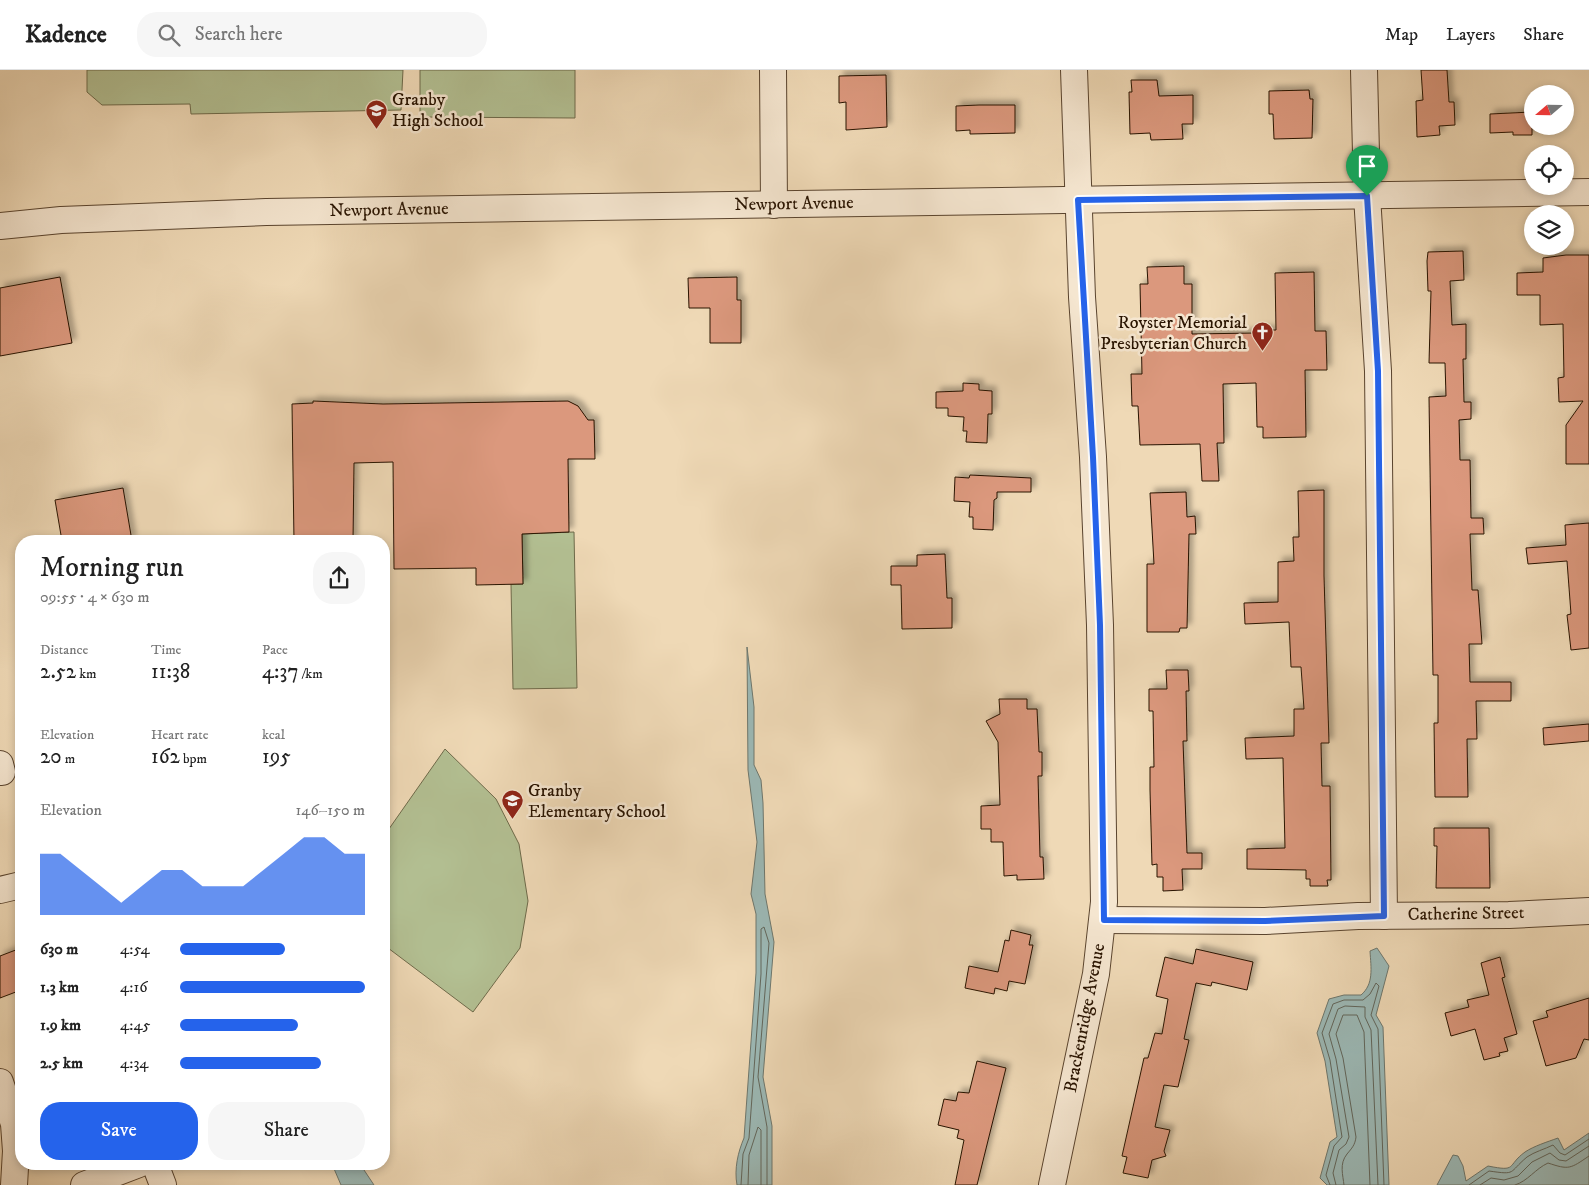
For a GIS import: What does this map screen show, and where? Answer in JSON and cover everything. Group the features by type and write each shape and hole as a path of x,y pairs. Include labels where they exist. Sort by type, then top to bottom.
{"street":[{"path":"773,70 774,204"},
{"name":"Brackenridge Avenue","path":"1052,1185 1096,974 1104,920 1100,625 1093,457 1078,200 1074,70"},
{"path":"1364,70 1367,196 1378,371 1384,916"},
{"name":"Newport Avenue","path":"0,226 70,219 266,212 1589,192"},
{"path":"0,890 15,886"},
{"name":"Catherine Street","path":"1104,920 1265,921 1384,916 1509,915 1589,910"},
{"path":"0,1082 14,1124 15,1138"},
{"path":"14,1185 15,1168"},
{"path":"84,1185 123,1170"},
{"path":"157,1170 163,1185"}],"green space":[{"path":"87,70 403,70 401,110 191,114 190,104 102,105 87,92"},
{"path":"420,70 575,70 575,118 420,117"},
{"path":"574,532 577,688 513,689 511,584 523,584 522,534"},
{"path":"445,749 496,799 519,844 528,901 520,948 473,1012 390,950 390,827"}],"water":[{"path":"747,647 754,707 754,765 761,780 763,803 765,894 774,942 763,1077 772,1126 772,1185 737,1185 736,1179 737,1161 744,1138 756,973 756,914 751,894 757,842 748,770"},
{"path":"1377,948 1389,966 1376,1015 1383,1027 1389,1185 1327,1185 1320,1178 1330,1142 1337,1137 1325,1061 1317,1033 1329,999 1344,995 1361,995 1365,991 1371,975 1370,951"},
{"path":"1589,1133 1589,1185 1437,1185 1453,1155 1458,1156 1463,1166 1466,1181 1488,1166 1508,1168 1525,1152 1541,1144 1558,1138 1564,1150"},
{"path":"335,1170 364,1170 374,1185 341,1185"}],"building":[{"path":"1421,70 1447,70 1449,102 1454,102 1455,125 1439,126 1440,135 1417,137 1416,101 1423,100"},
{"path":"886,75 887,127 846,130 846,102 839,103 839,76"},
{"path":"1131,80 1157,80 1159,96 1193,95 1193,124 1182,124 1183,139 1151,140 1150,133 1130,134 1129,92 1132,92"},
{"path":"1309,90 1310,99 1313,99 1312,138 1274,139 1273,114 1269,114 1269,91"},
{"path":"1015,105 1015,133 970,134 970,130 956,131 956,106"},
{"path":"1524,112 1524,135 1513,135 1513,132 1490,133 1490,114"},
{"path":"1463,251 1464,280 1450,281 1452,325 1466,324 1466,359 1463,359 1464,402 1471,402 1471,419 1459,420 1460,460 1470,460 1471,518 1483,518 1484,534 1470,534 1472,590 1478,590 1482,644 1469,644 1470,682 1511,682 1511,701 1476,701 1477,739 1467,739 1468,797 1435,797 1434,723 1438,723 1438,675 1433,675 1429,397 1446,396 1445,363 1429,363 1431,291 1428,291 1427,261 1428,252"},
{"path":"1589,255 1589,464 1566,464 1566,425 1583,401 1559,402 1558,378 1564,377 1563,324 1540,325 1540,295 1517,295 1517,273 1543,272 1543,258"},
{"name":"Royster Memorial Presbyterian Church","path":"1184,266 1184,284 1192,284 1192,334 1256,333 1255,330 1276,330 1275,273 1314,272 1315,331 1326,331 1327,370 1305,370 1306,437 1263,438 1263,427 1257,427 1256,383 1223,384 1224,443 1217,443 1219,481 1202,481 1200,444 1140,445 1138,406 1132,406 1131,374 1142,374 1140,284 1148,284 1147,267"},
{"path":"60,277 72,343 0,356 0,288"},
{"path":"737,277 737,300 741,300 741,343 710,343 710,308 689,308 688,278"},
{"path":"963,383 979,384 979,390 992,391 992,414 988,414 987,443 966,442 967,431 963,431 964,417 948,416 948,408 936,408 936,392 963,391"},
{"path":"313,401 383,404 568,401 578,406 588,420 594,420 595,459 568,459 569,532 522,534 523,584 476,585 476,568 394,569 393,462 354,463 353,535 294,535 292,404 313,403"},
{"path":"970,475 1031,478 1031,492 997,492 997,498 994,500 993,530 973,529 973,517 969,517 970,502 954,501 955,477 969,478"},
{"path":"123,488 131,535 61,535 55,500"},
{"path":"1324,490 1324,576 1329,743 1321,743 1322,786 1330,786 1331,880 1327,880 1328,886 1310,886 1310,879 1306,879 1306,870 1247,869 1247,849 1285,848 1283,758 1246,759 1245,738 1294,736 1294,709 1304,709 1301,667 1291,667 1289,622 1245,624 1244,603 1278,602 1278,562 1294,561 1293,537 1299,537 1298,491"},
{"path":"1186,492 1187,517 1195,516 1196,534 1189,534 1187,628 1180,628 1179,632 1147,632 1147,564 1154,564 1150,493"},
{"path":"1589,523 1589,648 1571,650 1567,615 1571,614 1567,561 1528,564 1526,548 1566,545 1565,525"},
{"path":"945,554 947,598 952,598 952,628 902,629 901,585 891,585 891,566 917,566 917,555"},
{"path":"1166,670 1188,670 1189,691 1186,691 1187,741 1183,741 1187,853 1202,853 1202,869 1182,869 1183,890 1163,891 1163,877 1157,877 1157,864 1152,865 1150,767 1154,767 1153,711 1149,711 1149,689 1167,689"},
{"path":"999,699 1027,699 1027,709 1037,709 1039,752 1042,752 1042,776 1038,776 1040,857 1043,857 1044,879 1017,880 1017,875 1004,876 1003,842 991,842 991,829 981,829 981,806 1000,805 998,742 986,721 1000,714"},
{"path":"1589,724 1589,741 1544,745 1543,728"},
{"path":"1434,828 1489,828 1490,888 1436,888 1437,846 1434,846"},
{"path":"1011,930 1031,935 1029,945 1033,945 1025,984 1009,981 1007,991 995,988 994,994 965,988 969,966 998,972 1005,940 1009,941"},
{"path":"1196,949 1253,962 1247,990 1212,982 1211,986 1196,983 1184,1039 1189,1040 1178,1087 1164,1085 1155,1127 1170,1130 1164,1151 1166,1156 1152,1160 1148,1178 1123,1173 1127,1157 1122,1156 1144,1058 1148,1058 1155,1033 1162,1034 1168,999 1156,996 1165,957 1193,964"},
{"path":"15,950 15,992 0,998 0,956"},
{"path":"1500,957 1505,977 1502,978 1517,1034 1504,1038 1508,1051 1499,1053 1500,1056 1484,1060 1475,1029 1451,1036 1445,1013 1469,1007 1467,1000 1489,995 1481,963"},
{"path":"1589,998 1589,1040 1584,1039 1576,1058 1546,1066 1533,1021 1548,1017 1546,1011"},
{"path":"977,1061 1006,1068 977,1185 955,1185 964,1140 957,1138 959,1130 938,1125 944,1099 956,1101 958,1092 969,1093"}],"place":[{"name":"Granby High School","path":"376,129"},
{"name":"Royster Memorial Presbyterian Church","path":"1263,352"},
{"name":"Granby Elementary School","path":"512,820"}],"route":[{"path":"1367,196 1378,371 1384,916 1265,921 1104,920 1100,625 1093,457 1082,297 1078,200 1367,196"}]}
